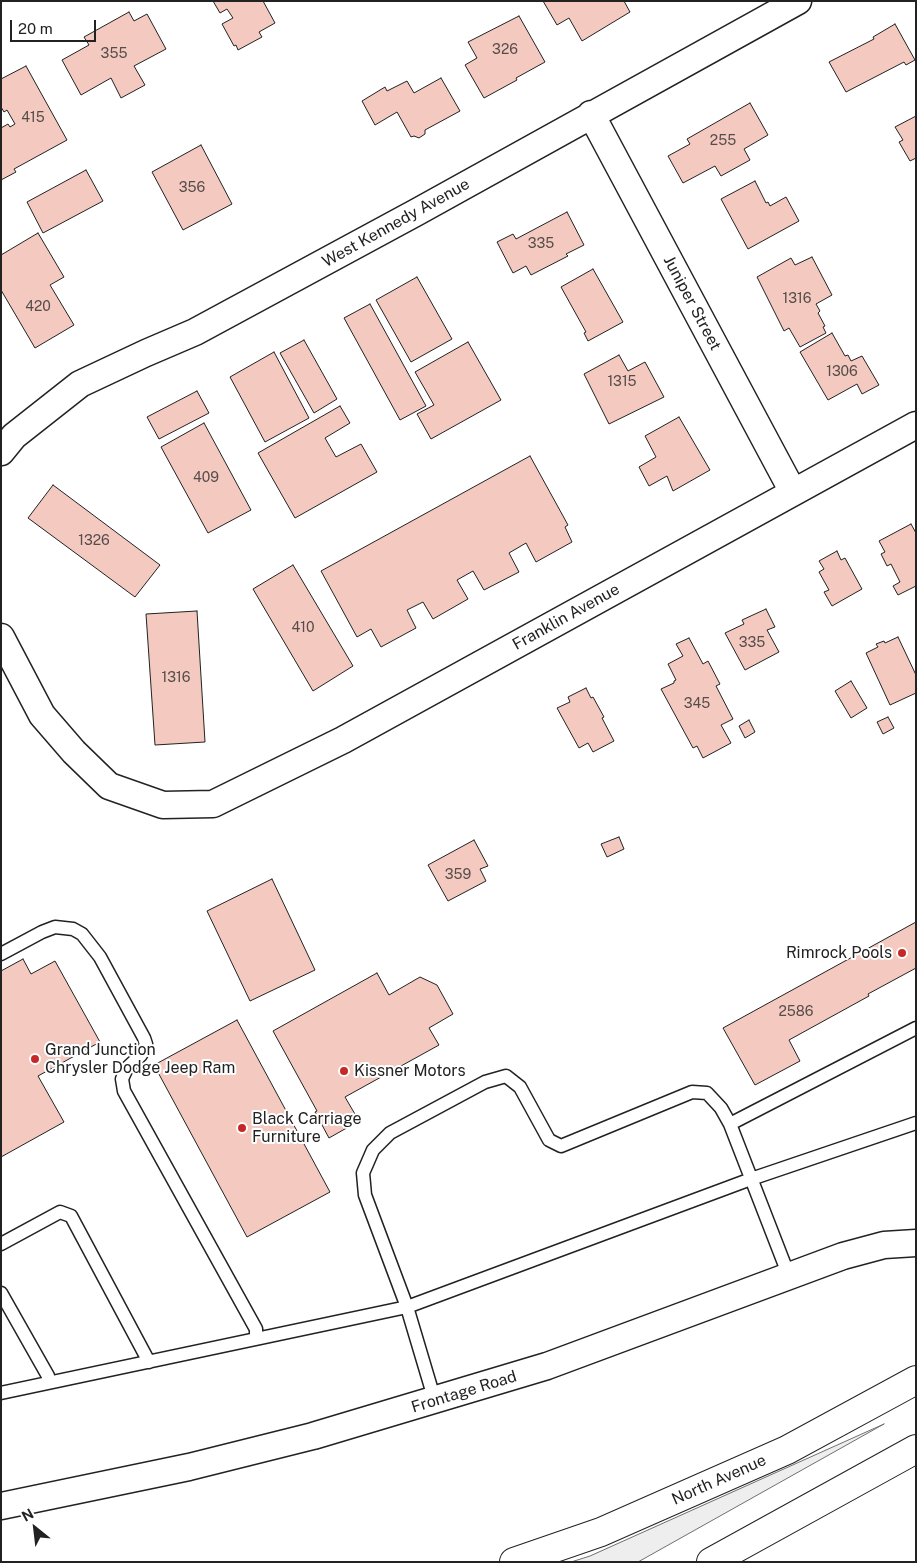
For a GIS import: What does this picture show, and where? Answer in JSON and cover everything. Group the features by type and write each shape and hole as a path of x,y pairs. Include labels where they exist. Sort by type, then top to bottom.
{"main road":[{"name":"North Avenue","path":"514,1562 601,1532 787,1450 916,1380"},
{"path":"711,1562 916,1449"}],"street":[{"name":"West Kennedy Avenue","path":"1,452 14,436 80,384 195,332 417,212 798,1"},
{"name":"Juniper Street","path":"591,114 793,492"},
{"name":"Franklin Avenue","path":"1,637 42,715 74,752 109,786 162,805 213,804 343,740 916,425"},
{"name":"Frontage Road","path":"1,1506 218,1460 313,1436 435,1401 547,1366 843,1256 884,1245 916,1243"}],"lane":[{"path":"1,954 55,927 73,929 82,934 100,957 146,1044 141,1055 127,1068 122,1079 124,1091 256,1329 256,1339"},
{"path":"730,1124 916,1028"},
{"path":"435,1401 406,1307 365,1195 363,1173 372,1150 390,1133 485,1082 506,1076 520,1087 548,1140 561,1146 692,1092 707,1093 721,1108 730,1124 789,1276"},
{"path":"1,1393 406,1307 751,1179 916,1123"},
{"path":"1,1244 60,1212 71,1216 149,1362"},
{"path":"1,1294 48,1376 48,1383"}],"shaded area":[{"path":"884,1424 638,1562 571,1562 590,1556"}],"building":[{"path":"213,1 263,1 275,23 259,32 262,37 238,50 222,24 233,18 227,9 220,13"},
{"path":"543,1 624,1 630,12 582,41 569,18 557,25"},
{"path":"129,12 134,21 147,14 166,49 134,66 145,85 121,98 111,78 81,95 62,60 89,45 84,37"},
{"path":"519,16 545,62 484,98 465,65 477,58 468,42"},
{"path":"895,24 915,60 906,65 904,62 846,92 829,62 874,39 873,37"},
{"path":"26,66 67,140 14,169 16,172 1,180 1,128 8,124 10,127 15,124 7,110 4,112 1,107 1,79"},
{"path":"441,78 460,111 425,130 425,134 419,138 411,137 397,112 375,125 362,101 385,87 387,91 407,81 414,93"},
{"path":"750,103 768,135 744,149 750,160 721,176 715,166 683,183 668,156 690,144 687,139"},
{"path":"916,116 916,158 910,161 899,142 903,140 895,127"},
{"path":"201,145 232,204 183,230 152,172"},
{"path":"86,170 103,201 43,233 27,202"},
{"path":"755,181 766,203 768,202 770,206 786,197 799,221 748,249 721,199"},
{"path":"567,212 584,245 566,254 568,256 531,275 526,266 513,273 497,242 513,234 516,239"},
{"path":"38,233 64,277 50,285 74,325 35,348 1,290 1,255"},
{"path":"812,257 832,295 816,304 826,333 800,347 789,328 784,331 757,277 791,258 795,265"},
{"path":"593,269 623,322 588,341 584,333 586,332 561,287"},
{"path":"417,277 452,339 411,362 376,300"},
{"path":"370,304 426,406 400,420 344,318"},
{"path":"832,333 845,356 848,355 851,361 862,356 879,385 862,394 857,384 828,400 800,352"},
{"path":"304,340 337,399 314,413 280,353"},
{"path":"468,342 501,400 431,439 417,414 434,405 415,372"},
{"path":"274,352 309,418 265,442 230,377"},
{"path":"619,355 628,371 645,362 664,397 609,424 584,374"},
{"path":"197,391 209,413 159,439 147,417"},
{"path":"340,406 350,423 325,438 336,457 361,444 377,472 295,518 258,453"},
{"path":"679,417 710,470 673,491 667,476 649,486 639,467 656,457 645,436"},
{"path":"204,423 251,510 208,533 161,447"},
{"path":"530,456 568,525 565,527 572,542 536,562 526,543 509,553 519,572 484,590 473,571 457,580 468,599 433,619 423,602 407,610 416,628 381,647 371,629 357,637 321,571"},
{"path":"53,485 160,565 135,597 28,518"},
{"path":"911,524 916,533 916,586 898,595 893,586 900,582 891,564 887,566 881,554 885,552 879,541"},
{"path":"837,551 841,560 845,558 862,589 832,606 824,592 829,590 819,572 824,569 819,561"},
{"path":"293,565 353,666 313,691 253,589"},
{"path":"766,609 775,627 767,630 779,652 745,670 725,633 744,624 742,620"},
{"path":"197,611 205,742 155,745 146,614"},
{"path":"898,637 916,675 916,693 890,705 866,653 878,647 876,644 884,641 885,643"},
{"path":"689,638 703,664 708,661 720,684 716,686 733,719 721,725 731,743 703,758 697,746 693,748 661,689 674,683 676,680 668,664 683,656 676,644"},
{"path":"851,681 867,708 851,718 835,691"},
{"path":"586,688 604,717 602,718 614,741 593,752 588,743 579,748 557,708 570,702 568,697"},
{"path":"888,717 894,728 883,734 877,722"},
{"path":"749,720 755,732 745,738 739,726"},
{"path":"619,837 624,849 607,857 601,844"},
{"path":"474,840 488,866 480,869 486,881 448,901 428,865"},
{"path":"272,879 315,970 250,1001 207,911"},
{"path":"916,922 916,968 789,1040 800,1061 755,1085 723,1028"},
{"name":"Grand Junction Chrysler Dodge Jeep Ram","path":"23,959 31,974 55,961 100,1042 38,1076 64,1122 1,1157 1,971"},
{"name":"Kissner Motors","path":"377,973 389,995 420,977 437,985 453,1014 429,1028 439,1045 345,1097 359,1121 329,1138 315,1112 317,1111 273,1031"},
{"name":"Black Carriage Furniture","path":"237,1020 330,1192 247,1237 154,1065"}],"place":[{"name":"Rimrock Pools","path":"902,953"},
{"name":"Grand Junction Chrysler Dodge Jeep Ram","path":"35,1059"},
{"name":"Kissner Motors","path":"344,1071"},
{"name":"Black Carriage Furniture","path":"242,1128"}]}
